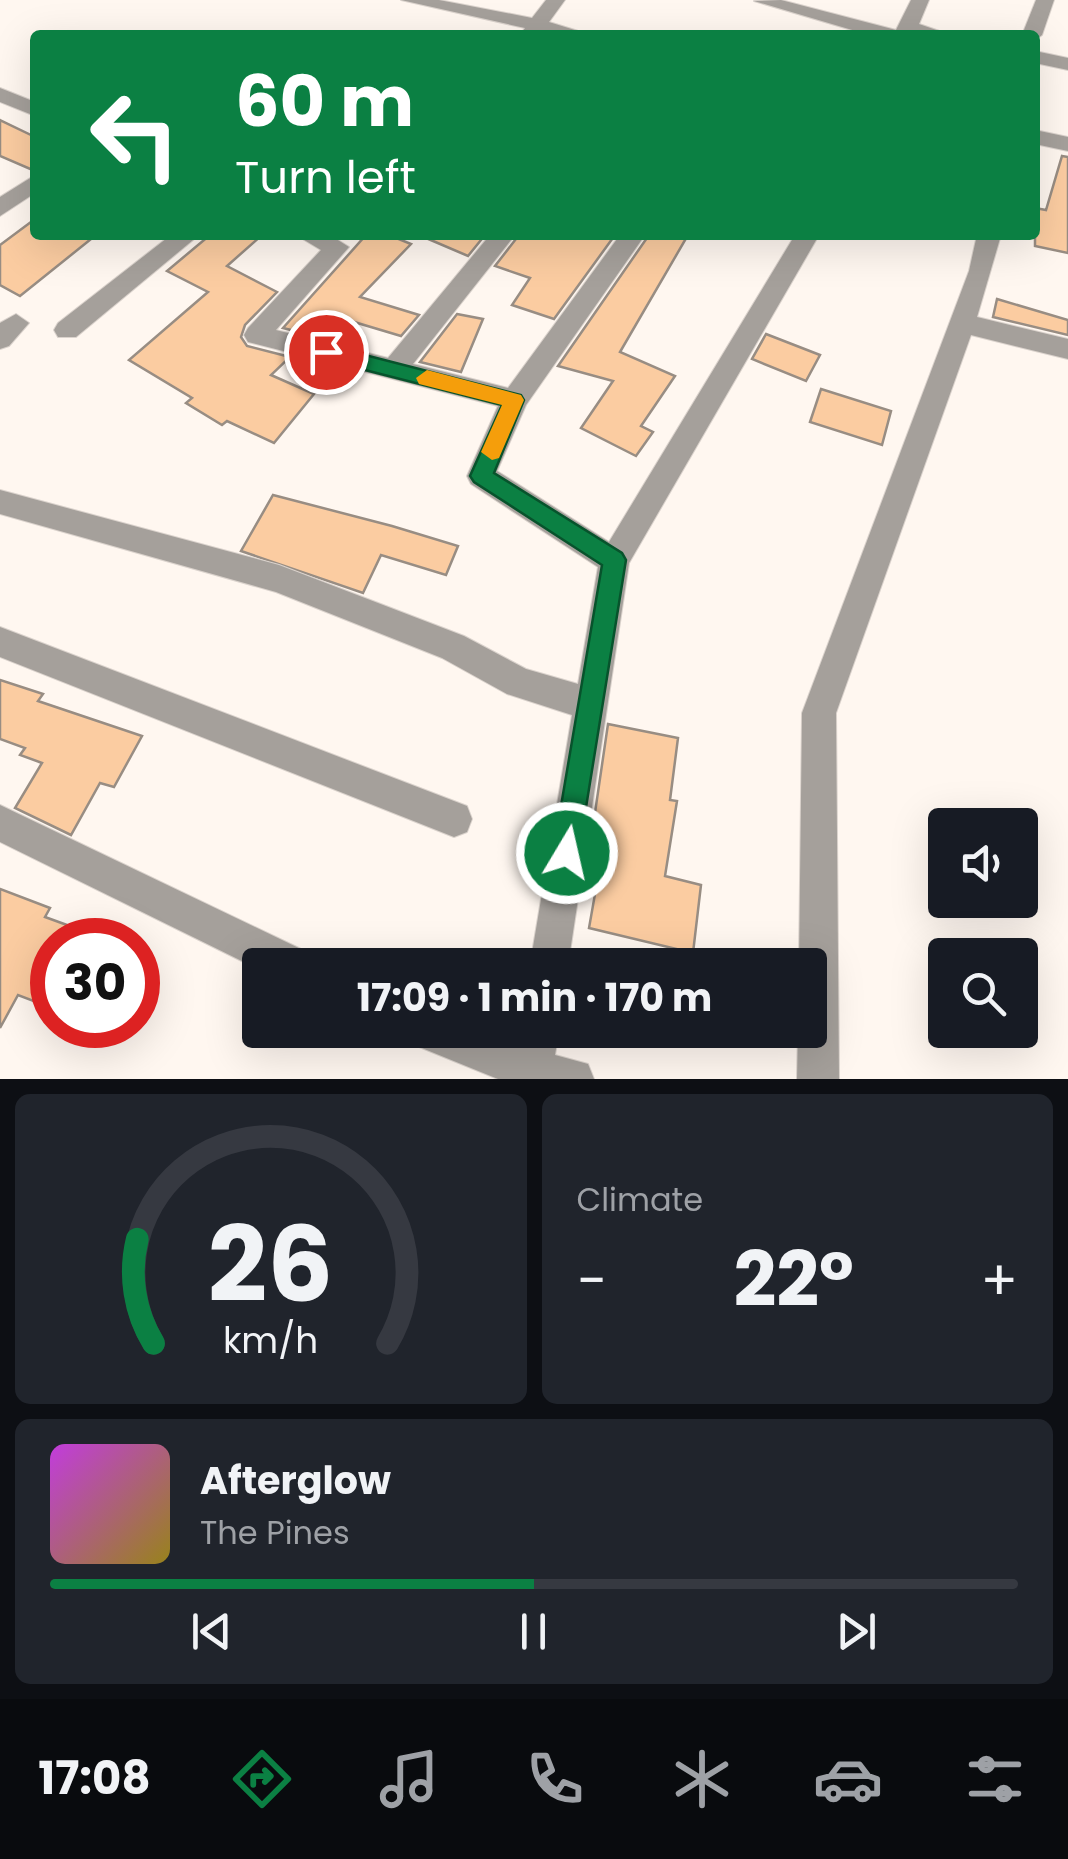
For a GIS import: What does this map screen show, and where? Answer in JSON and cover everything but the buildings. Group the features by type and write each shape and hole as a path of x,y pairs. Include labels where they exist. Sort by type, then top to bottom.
{"street":[{"path":"410,0 533,30 556,0"},
{"path":"761,0 892,30"},
{"path":"902,30 920,0"},
{"path":"1034,30 1045,0"},
{"path":"1040,58 1068,64"},
{"path":"0,94 30,108"},
{"path":"1040,139 1068,144"},
{"path":"1,205 30,185"},
{"path":"67,330 181,240"},
{"path":"394,370 499,240"},
{"path":"614,560 481,476 514,400 629,240"},
{"path":"552,948 614,560 804,240"},
{"path":"818,1079 819,713 962,324 987,240"},
{"path":"344,241 258,335 514,400"},
{"path":"962,324 1068,350"},
{"path":"0,502 279,578 453,647 519,683 591,704"},
{"path":"0,642 454,819"},
{"path":"0,823 256,948"},
{"path":"468,1048 531,1075 573,1079"},
{"path":"531,1075 535,1048"}],"slow traffic":[{"path":"427,378 514,400 492,452"}],"route":[{"path":"326,352 514,400 481,476 614,560 567,853"}]}
